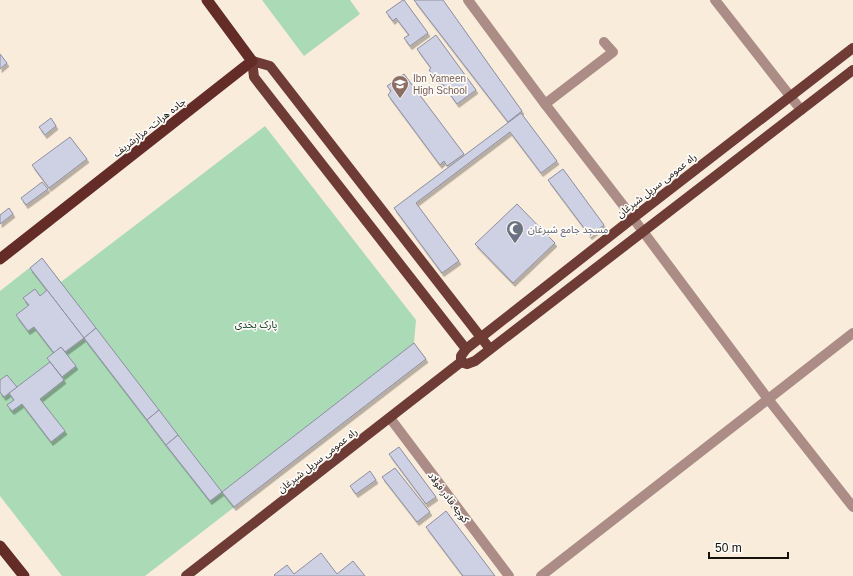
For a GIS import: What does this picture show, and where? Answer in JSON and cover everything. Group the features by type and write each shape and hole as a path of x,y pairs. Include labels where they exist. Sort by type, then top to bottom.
{"highway":[{"path":"207,0 252,61"},
{"name":"جاده هرات- مزارشریف","path":"0,259 252,61"},
{"path":"0,546 24,576"}],"main road":[{"name":"راه عمومی سرپل شبرغان","path":"466,349 853,48"},
{"path":"462,362 461,356 466,349 254,77 252,61 270,66 490,349"},
{"name":"راه عمومی سرپل شبرغان","path":"186,576 462,362 467,364 475,361 853,70"}],"street":[{"path":"468,0 768,399 853,507"},
{"path":"714,0 801,110"},
{"path":"545,104 612,52 604,42"},
{"path":"541,576 853,333"},
{"name":"کوچه قادر فولاد","path":"390,418 509,576"}],"green space":[{"path":"262,0 350,0 360,14 304,56"},
{"name":"پارک بخدی","path":"265,126 416,320 414,343 426,359 145,576 62,576 0,496 0,291 42,258 61,282"}],"building":[{"path":"403,0 428,33 410,46 404,38 409,35 396,18 393,21 386,12"},
{"path":"414,0 443,0 522,111 508,122"},
{"path":"436,35 476,90 457,104 442,83 440,85 429,70 431,68 417,49"},
{"path":"0,54 7,63 0,69"},
{"path":"404,74 464,154 447,166 444,161 440,165 388,95 391,91 387,86"},
{"path":"521,113 557,161 541,173 510,132 416,203 459,261 442,273 394,208"},
{"path":"51,118 56,126 45,135 39,127"},
{"path":"70,137 87,159 49,188 32,165"},
{"path":"563,169 604,225 590,236 548,180"},
{"path":"42,182 48,189 26,205 21,198"},
{"name":"مسجد جامع شبرغان","path":"517,204 555,243 513,283 475,244"},
{"path":"9,208 13,214 0,224 0,215"},
{"path":"42,258 96,328 84,338 30,268"},
{"path":"35,289 40,296 47,290 84,338 65,352 61,347 54,353 34,327 28,331 16,315 29,305 23,298"},
{"path":"96,328 159,410 147,420 84,338"},
{"path":"414,343 426,359 234,507 222,492"},
{"path":"61,347 76,366 62,377 47,358"},
{"path":"50,362 64,380 40,399 65,431 51,442 22,404 12,411 7,405 14,400 9,393"},
{"path":"7,375 17,387 4,397 0,392 0,380"},
{"path":"159,410 178,435 166,445 147,420"},
{"path":"178,435 222,492 210,501 166,445"},
{"path":"399,447 436,497 426,504 389,454"},
{"path":"395,468 430,512 417,522 382,477"},
{"path":"370,471 376,480 356,494 350,486"},
{"path":"446,511 495,576 463,576 426,527"},
{"path":"321,553 337,574 353,561 365,576 274,575 287,565 294,574"}],"place":[{"name":"Ibn Yameen High School","path":"400,99"},
{"name":"مسجد جامع شبرغان","path":"515,244"}]}
